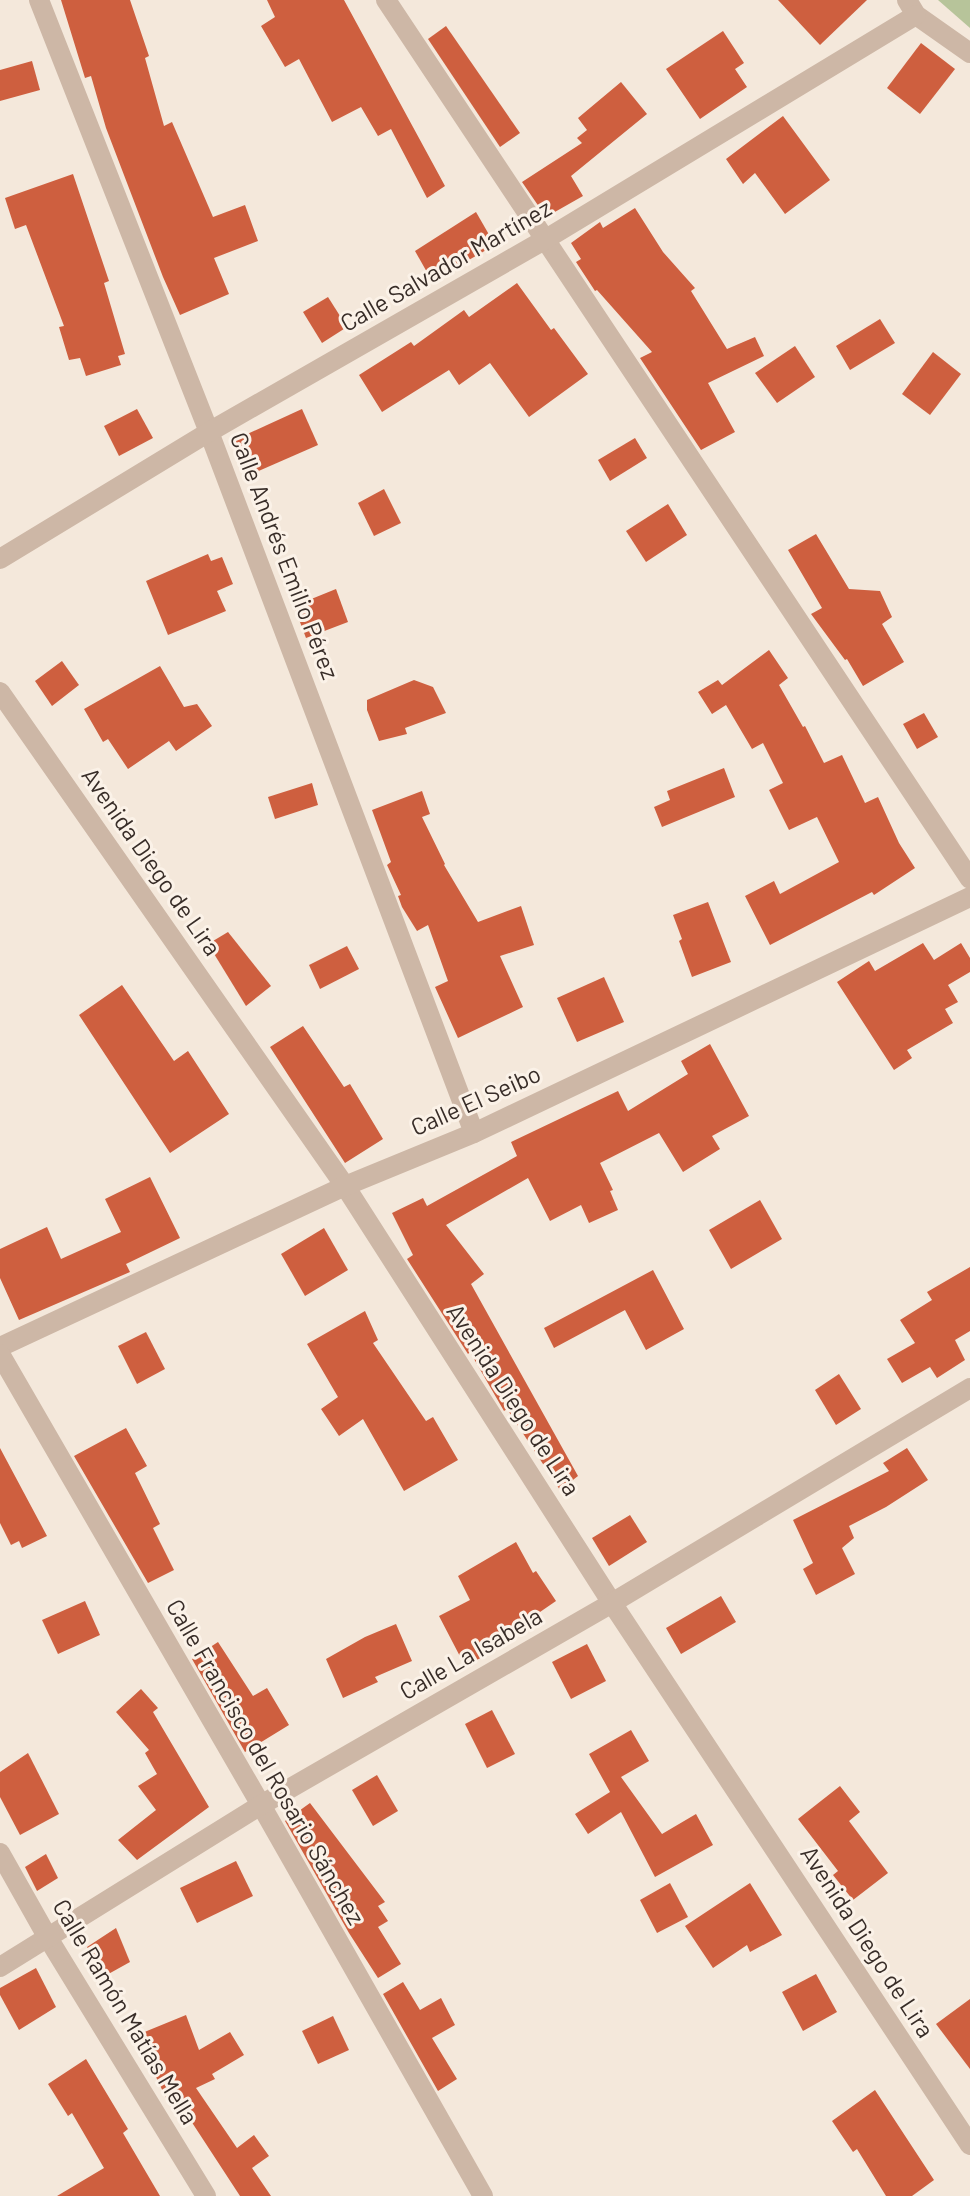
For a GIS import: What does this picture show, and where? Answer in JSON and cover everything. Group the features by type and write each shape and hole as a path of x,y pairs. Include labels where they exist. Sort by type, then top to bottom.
{"street":[{"name":"Calle Andrés Emilio Pérez","path":"39,0 209,432 474,1133"},
{"path":"386,0 970,879"},
{"name":"Calle Salvador Martínez","path":"0,559 209,432 546,239 912,7"},
{"path":"912,7 970,53"},
{"name":"Avenida Diego de Lira","path":"0,692 345,1186 612,1603 970,2145"},
{"name":"Calle El Seibo","path":"0,1347 345,1186 474,1133 970,897"},
{"name":"Calle Francisco del Rosario Sánchez","path":"0,1354 483,2196"},
{"name":"Calle La Isabela","path":"0,1967 261,1805 612,1603 970,1388"},
{"name":"Calle Ramón Matías Mella","path":"0,1853 48,1938 206,2196"}],"green space":[{"path":"938,0 970,0 970,28"}],"building":[{"path":"61,0 130,0 149,56 145,58 164,126 172,122 213,217 245,205 258,241 214,258 229,294 180,315 106,128 91,76 85,78"},
{"path":"267,0 344,0 445,186 427,198 391,129 378,136 361,107 332,122 299,59 285,67 261,26 275,17"},
{"path":"778,0 867,0 820,45"},
{"path":"446,26 520,133 500,147 428,39"},
{"path":"723,31 744,63 735,69 747,87 700,119 666,69"},
{"path":"921,43 955,69 920,114 887,88"},
{"path":"32,61 40,90 0,101 0,70"},
{"path":"621,82 647,114 571,176 583,196 546,217 522,182 582,143 577,138 587,130 578,118"},
{"path":"783,116 830,180 785,214 755,173 743,184 726,159"},
{"path":"73,174 109,281 104,283 125,354 118,356 121,365 86,376 80,358 69,360 59,327 64,326 26,225 15,229 5,198"},
{"path":"635,208 663,252 695,288 691,291 727,349 755,337 764,356 708,383 735,432 701,450 640,358 652,352 595,291 576,262 581,259 571,243 600,222 603,228"},
{"path":"476,212 495,245 432,281 415,251"},
{"path":"517,283 588,374 529,417 490,363 459,385 449,370 382,412 359,375 411,342 414,346 464,310 469,317"},
{"path":"328,297 347,327 322,343 303,312"},
{"path":"880,319 895,343 850,370 836,346"},
{"path":"795,346 815,377 777,403 755,373"},
{"path":"933,352 961,374 930,415 902,394"},
{"path":"137,409 153,438 119,456 104,426"},
{"path":"302,409 318,445 247,476 232,441"},
{"path":"635,438 647,458 610,481 598,460"},
{"path":"384,489 401,523 374,536 358,503"},
{"path":"668,504 687,535 646,562 626,531"},
{"path":"816,534 849,589 880,591 892,617 882,624 904,662 863,686 847,659 811,614 822,608 788,550"},
{"path":"208,554 211,561 222,557 233,584 217,591 226,611 168,635 146,581"},
{"path":"336,589 348,622 306,638 294,606"},
{"path":"769,650 788,678 779,685 824,763 842,755 865,803 878,797 899,843 915,868 874,895 872,892 770,945 745,896 774,881 780,894 839,862 817,817 789,830 769,790 783,783 763,743 752,749 726,705 712,714 698,692 718,680 722,685"},
{"path":"62,661 79,685 52,706 35,681"},
{"path":"160,666 184,707 197,704 212,726 176,751 169,741 128,769 108,739 103,742 84,709"},
{"path":"414,680 433,687 446,713 405,728 407,734 379,741 367,710 367,700"},
{"path":"924,713 938,737 917,749 903,724"},
{"path":"724,768 735,797 662,827 654,807 670,800 667,791"},
{"path":"312,783 318,805 275,819 268,797"},
{"path":"422,791 430,814 422,817 444,865 478,922 521,906 534,945 500,956 523,1007 458,1038 435,987 448,981 428,925 417,931 402,907 398,896 401,895 387,865 391,862 372,810"},
{"path":"708,902 731,962 692,977 673,915"},
{"path":"228,932 271,986 246,1006 208,944"},
{"path":"923,943 934,960 961,943 970,958 970,972 948,985 958,1002 945,1009 953,1023 907,1050 912,1058 894,1070 837,982 869,961 875,971"},
{"path":"347,946 359,969 320,989 309,965"},
{"path":"604,977 624,1022 577,1042 557,998"},
{"path":"122,985 174,1061 188,1051 229,1114 170,1153 79,1015"},
{"path":"303,1026 344,1087 350,1084 383,1139 345,1163 270,1047"},
{"path":"710,1044 749,1116 712,1136 720,1149 683,1172 659,1133 600,1163 613,1190 610,1191 618,1210 589,1223 581,1205 550,1221 528,1178 446,1225 484,1274 471,1284 578,1476 560,1490 507,1409 504,1411 470,1352 468,1354 407,1259 413,1255 392,1213 423,1198 427,1206 517,1156 511,1142 618,1091 628,1111 688,1074 681,1061"},
{"path":"150,1177 180,1238 126,1264 130,1272 19,1320 0,1278 0,1249 47,1227 61,1259 121,1232 105,1199"},
{"path":"760,1200 782,1239 731,1269 709,1230"},
{"path":"324,1228 348,1270 305,1296 281,1254"},
{"path":"970,1267 970,1331 955,1340 965,1360 937,1378 930,1367 902,1383 887,1359 915,1343 900,1320 932,1300 927,1292"},
{"path":"653,1270 684,1329 646,1350 625,1310 554,1348 544,1328"},
{"path":"365,1311 378,1340 373,1343 426,1421 433,1417 458,1460 404,1491 363,1419 339,1436 321,1409 338,1397 307,1344"},
{"path":"146,1332 165,1369 137,1384 118,1346"},
{"path":"839,1374 861,1409 836,1425 815,1390"},
{"path":"126,1428 147,1466 135,1473 160,1524 153,1528 174,1570 148,1583 74,1456"},
{"path":"0,1448 47,1536 22,1548 19,1541 11,1545 0,1523"},
{"path":"907,1448 928,1480 849,1526 854,1538 842,1548 855,1574 816,1595 803,1569 813,1563 793,1520 889,1471 883,1463"},
{"path":"630,1515 647,1542 609,1566 592,1538"},
{"path":"516,1542 533,1573 536,1571 556,1601 502,1638 506,1645 465,1666 439,1616 470,1600 458,1576"},
{"path":"721,1596 736,1622 681,1654 666,1628"},
{"path":"85,1601 100,1635 58,1654 42,1620"},
{"path":"396,1624 412,1661 375,1677 378,1682 343,1698 326,1659"},
{"path":"218,1642 253,1696 267,1688 289,1725 245,1752 192,1659"},
{"path":"587,1644 606,1681 571,1699 552,1662"},
{"path":"141,1689 158,1708 153,1712 209,1807 137,1860 118,1840 156,1810 138,1786 157,1774 145,1753 149,1750 116,1712"},
{"path":"492,1710 515,1754 487,1768 465,1724"},
{"path":"631,1730 649,1761 621,1777 662,1834 696,1814 713,1845 655,1877 621,1812 588,1834 575,1814 610,1792 589,1754"},
{"path":"28,1753 59,1814 20,1835 0,1797 0,1772"},
{"path":"377,1775 398,1811 373,1826 352,1790"},
{"path":"840,1786 860,1812 849,1821 888,1873 853,1900 833,1875 838,1871 798,1819"},
{"path":"310,1803 385,1902 378,1906 388,1921 378,1927 401,1964 378,1978 285,1821"},
{"path":"46,1854 58,1878 37,1891 25,1867"},
{"path":"236,1861 253,1896 197,1923 180,1888"},
{"path":"670,1883 688,1917 657,1933 640,1900"},
{"path":"750,1883 782,1935 750,1952 747,1945 713,1968 685,1926"},
{"path":"116,1928 130,1962 103,1977 87,1947"},
{"path":"36,1968 56,2007 19,2030 0,1995 0,1988"},
{"path":"816,1974 837,2012 803,2031 782,1992"},
{"path":"403,1982 420,2010 441,1998 455,2025 432,2038 457,2079 438,2091 383,1994"},
{"path":"970,1999 970,2069 936,2024"},
{"path":"186,2015 199,2050 230,2032 244,2055 212,2074 215,2079 196,2088 237,2148 254,2135 269,2156 252,2168 271,2196 240,2196 176,2098 168,2102 156,2077 159,2075 142,2033"},
{"path":"333,2016 349,2050 318,2064 302,2031"},
{"path":"86,2059 128,2129 123,2133 160,2196 57,2196 104,2168 72,2113 68,2116 48,2084"},
{"path":"875,2090 934,2180 912,2196 886,2196 857,2149 853,2152 832,2121"}]}
